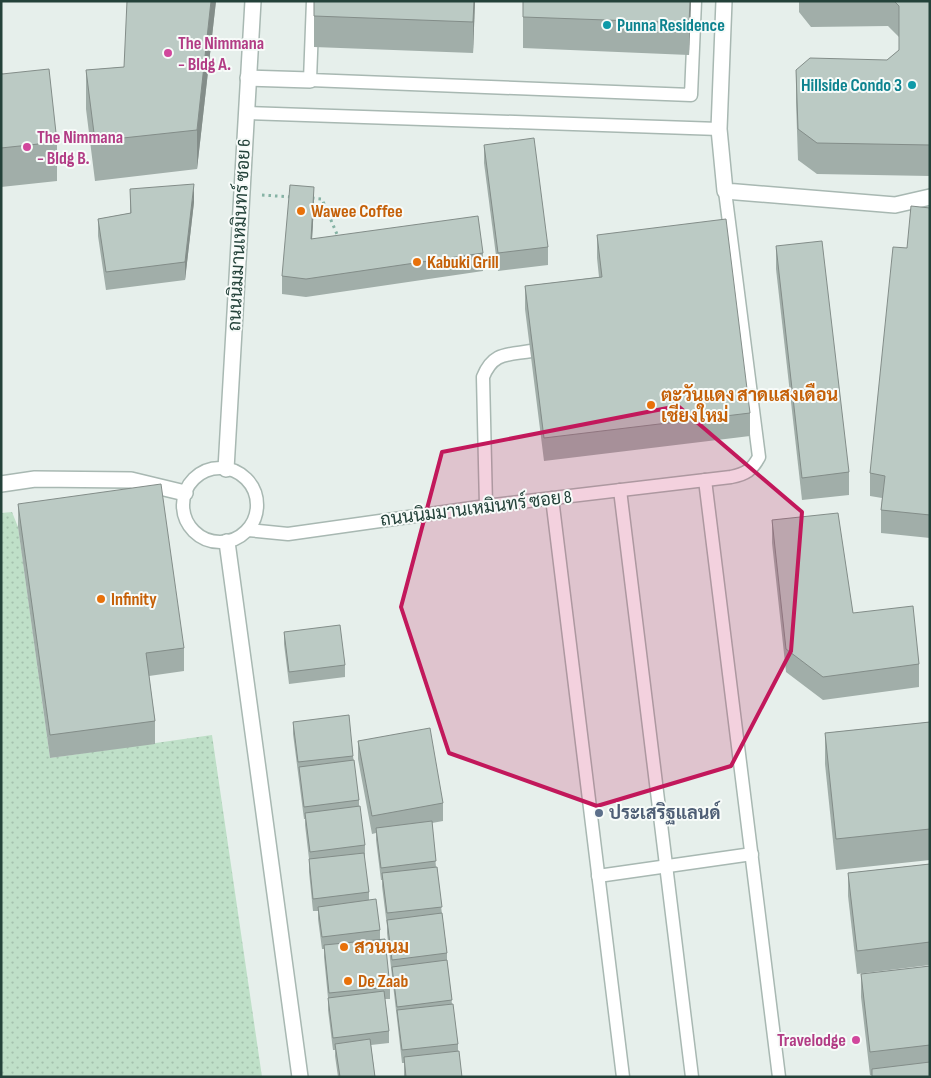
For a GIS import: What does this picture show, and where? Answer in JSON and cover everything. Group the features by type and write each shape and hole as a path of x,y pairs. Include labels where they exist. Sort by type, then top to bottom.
{"street":[{"name":"ถนนนิมมานเหมินทร์ ซอย 6","path":"226,469 253,1"},
{"path":"724,1 719,128 725,191 895,205 930,197"},
{"path":"248,78 310,80"},
{"path":"1,484 35,479 131,480 185,493"},
{"path":"227,542 300,1077"}],"lane":[{"path":"313,1 310,80 692,95 695,1"},
{"path":"246,113 719,128"},
{"name":"ถนนนิมมานเหมินทร์ ซอย 8","path":"248,530 288,534 486,506 705,480 745,474 753,469 759,457 725,191"},
{"path":"486,506 483,377 489,363 495,358 531,351"},
{"path":"226,469 237,472 253,488 257,510 248,530 238,538 227,542 216,542 206,539 189,525 185,515 185,493 197,476 206,471 226,469"},
{"path":"705,480 779,1077"},
{"path":"620,490 692,1077"},
{"path":"552,498 623,1077"},
{"path":"598,876 752,854"}],"path":[{"path":"242,194 296,197"},
{"path":"304,198 322,198 340,242"}],"highlighted area":[{"path":"678,406 802,512 791,651 731,766 597,806 449,753 401,607 442,452"}],"green space":[{"path":"12,512 18,527 50,758 212,735 262,1077 1,1077 1,513"}],"building":[{"name":"The Nimmana - Bldg A.","path":"127,1 211,1 197,130 95,141 86,70 124,67"},
{"path":"314,1 474,1 473,22 314,16"},
{"path":"523,1 690,1 689,23 523,17"},
{"path":"894,1 930,1 930,145 817,143 798,129 796,70 810,58 887,60 899,50 899,6"},
{"path":"49,69 57,142 1,148 1,71 2,74"},
{"path":"534,138 548,247 498,253 484,145"},
{"path":"194,184 185,262 106,272 98,219 131,213 130,189"},
{"path":"290,185 314,187 311,239 478,216 483,253 306,279 282,276"},
{"path":"911,206 930,208 930,515 881,510 885,476 870,473 893,247 907,248"},
{"path":"726,219 750,413 544,438 525,286 602,277 597,235"},
{"path":"822,241 849,472 802,478 776,246"},
{"name":"Infinity","path":"161,484 184,648 146,653 155,721 50,735 18,504"},
{"path":"838,513 853,613 913,606 919,664 823,677 786,649 772,520"},
{"path":"340,625 345,665 289,672 284,632"},
{"path":"349,715 353,756 298,762 293,722"},
{"path":"930,722 930,829 836,839 825,733"},
{"path":"430,728 443,803 372,816 358,741"},
{"path":"354,760 359,800 304,807 299,767"},
{"path":"360,806 365,845 310,852 305,813"},
{"path":"432,821 436,861 381,868 376,828"},
{"path":"364,853 369,892 313,899 309,859"},
{"path":"930,864 930,942 857,951 848,873"},
{"path":"437,867 442,907 387,913 382,873"},
{"path":"376,899 380,930 322,937 318,907"},
{"path":"442,913 447,953 392,960 387,920"},
{"path":"385,939 390,987 329,993 324,945"},
{"path":"447,960 452,1000 397,1007 392,967"},
{"path":"930,966 930,1045 870,1052 861,974"},
{"path":"384,991 389,1031 333,1038 328,998"},
{"path":"453,1004 458,1044 402,1050 397,1010"},
{"path":"370,1039 375,1077 340,1077 335,1044"},
{"path":"459,1051 462,1077 406,1077 404,1057"},
{"path":"930,1062 930,1077 872,1077 872,1069"}],"place":[{"name":"Punna Residence","path":"607,25"},
{"name":"The Nimmana - Bldg A.","path":"168,53"},
{"name":"Hillside Condo 3","path":"912,85"},
{"name":"The Nimmana - Bldg B.","path":"27,147"},
{"name":"Wawee Coffee","path":"301,211"},
{"name":"Kabuki Grill","path":"417,262"},
{"name":"ตะวันแดง สาดแสงเดือน เชียงใหม่","path":"651,405"},
{"name":"Infinity","path":"101,599"},
{"name":"ประเสริฐแลนด์","path":"599,813"},
{"name":"สวนนม","path":"344,947"},
{"name":"De Zaab","path":"348,981"},
{"name":"Travelodge","path":"856,1040"}]}
